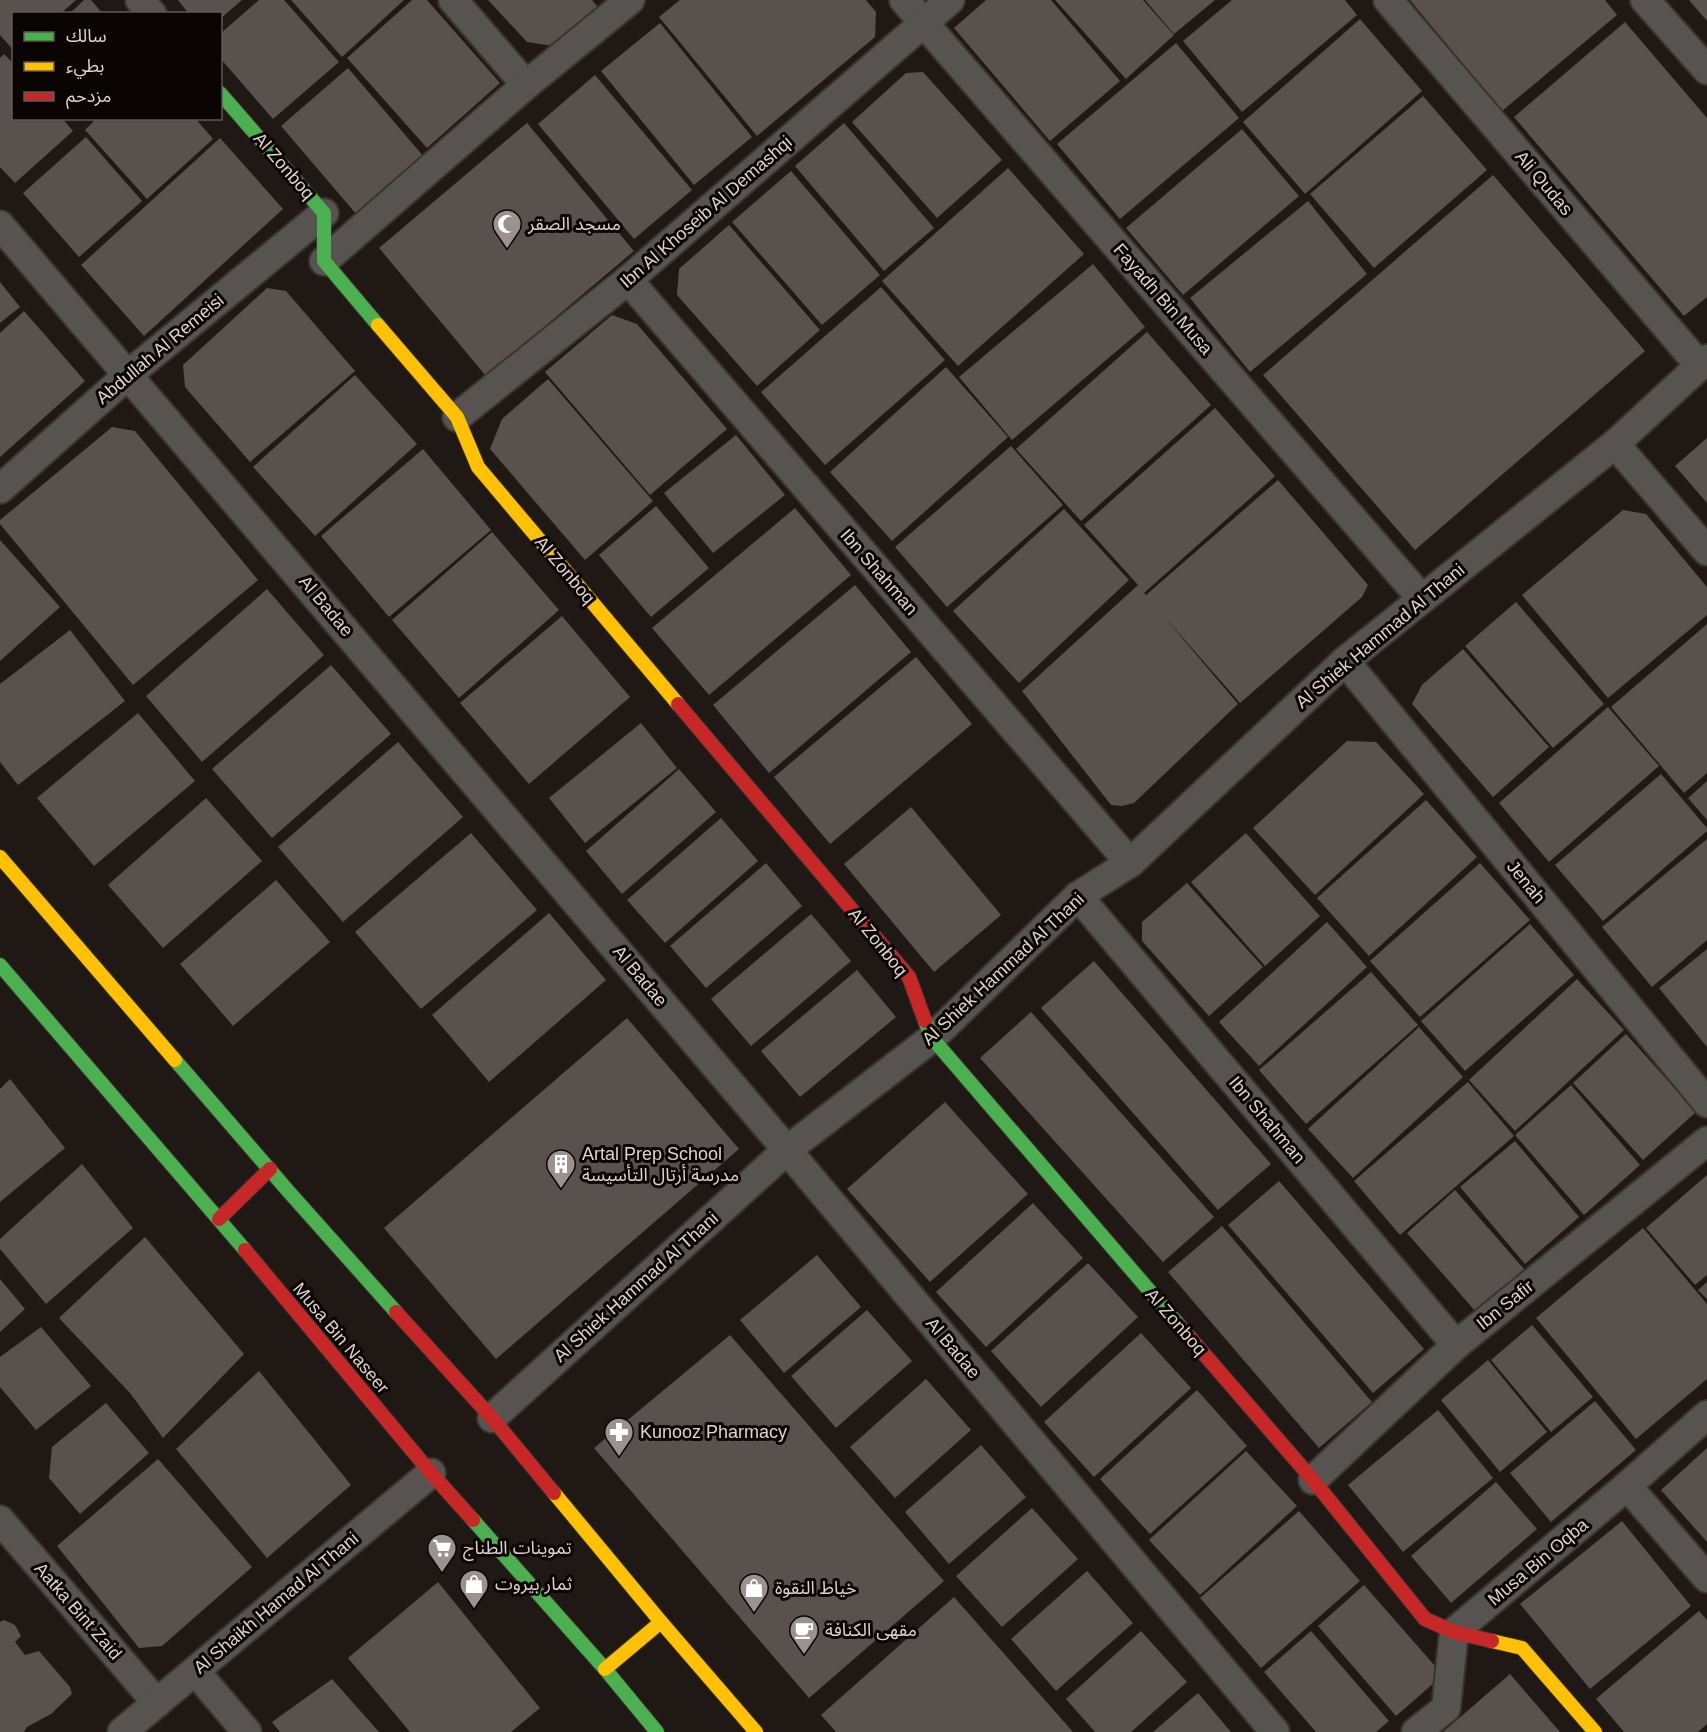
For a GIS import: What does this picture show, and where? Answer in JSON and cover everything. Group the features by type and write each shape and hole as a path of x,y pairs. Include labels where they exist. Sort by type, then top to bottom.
{"street":[{"path":"140,0 150,12"},
{"path":"453,0 526,85"},
{"path":"324,261 526,85 630,0"},
{"name":"Fayadh Bin Musa","path":"904,0 1422,599"},
{"name":"Ibn Al Khoseib Al Demashqi","path":"457,417 628,280 950,0"},
{"name":"Ali Qudas","path":"1388,0 1703,362"},
{"path":"1645,0 1707,70"},
{"name":"Al Zonboq","path":"222,95 324,213 324,261 457,417 478,467 909,977 932,1038 1313,1480 1425,1619 1454,1632 1522,1648 1594,1732"},
{"name":"Abdullah Al Remeisi","path":"0,489 129,374 324,213"},
{"name":"Al Badae","path":"0,225 787,1149 1275,1732"},
{"name":"Ibn Shahman","path":"628,280 1130,863"},
{"name":"Al Shiek Hammad Al Thani","path":"492,1418 787,1149 932,1038 1078,896 1130,863 1345,661 1615,444 1703,362"},
{"path":"1615,444 1707,551"},
{"name":"Jenah","path":"1345,661 1707,1103"},
{"path":"0,856 270,1169 492,1418 661,1622 756,1732"},
{"name":"Ibn Shahman","path":"1078,896 1456,1345"},
{"name":"Musa Bin Naseer","path":"0,965 219,1219 431,1473 657,1732"},
{"name":"Ibn Safir","path":"1313,1480 1456,1345 1707,1142"},
{"path":"219,1219 270,1169"},
{"name":"Musa Bin Oqba","path":"1454,1632 1628,1486 1707,1415"},
{"name":"Al Shaikh Hamad Al Thani","path":"122,1732 431,1473"},
{"path":"1628,1486 1707,1578"},
{"name":"Aatka Bint Zaid","path":"0,1520 157,1703"},
{"path":"604,1669 661,1622"},
{"path":"1416,1732 1446,1708 1454,1632"},
{"path":"195,1671 247,1732"}],"building":[{"path":"0,0 76,0 62,12 12,12 12,49 0,35"},
{"path":"84,0 91,0 101,12 71,12"},
{"path":"178,0 242,0 222,17 222,12 187,12"},
{"path":"259,0 284,0 339,62 273,119 222,60 222,32"},
{"path":"291,0 404,0 342,57"},
{"path":"412,0 427,0 500,83 427,148 347,58"},
{"path":"488,0 592,0 599,8 553,46 527,42"},
{"path":"680,0 866,0 876,12 875,37 757,136 659,17"},
{"path":"986,0 1051,0 1120,81 1050,141 954,28"},
{"path":"1055,0 1143,0 1174,35 1126,79"},
{"path":"1145,0 1215,0 1174,34"},
{"path":"1232,0 1345,0 1357,15 1242,112 1183,41"},
{"path":"1410,0 1605,0 1617,15 1502,111"},
{"path":"1689,0 1707,0 1707,21"},
{"path":"1360,19 1422,91 1305,194 1243,122"},
{"path":"1625,22 1707,118 1707,297 1684,316 1514,117"},
{"path":"660,23 752,137 694,185 601,71"},
{"path":"1176,43 1239,118 1120,219 1057,144"},
{"path":"4,54 12,62 12,120 64,120 73,131 15,183 0,167 0,58"},
{"path":"348,68 424,157 357,215 281,126"},
{"path":"923,72 1002,160 937,218 852,122 906,73"},
{"path":"595,75 692,190 634,239 538,124"},
{"path":"1423,96 1487,170 1374,268 1310,194"},
{"path":"95,120 197,120 213,139 147,199 85,130"},
{"name":"مسجد الصقر","path":"527,123 634,251 486,376 379,248"},
{"path":"844,123 934,228 884,271 795,166"},
{"path":"1242,129 1299,196 1183,295 1126,228"},
{"path":"86,137 142,201 79,257 23,193"},
{"path":"220,138 283,209 144,336 81,265"},
{"path":"1008,168 1084,254 958,366 882,281"},
{"path":"791,171 880,275 822,325 732,222"},
{"path":"1493,175 1645,351 1415,550 1263,375"},
{"path":"1308,201 1367,274 1250,372 1190,298"},
{"path":"729,225 820,330 757,386 677,295 679,269"},
{"path":"1093,264 1145,327 1012,440 959,377"},
{"path":"0,282 20,307 0,323"},
{"path":"881,287 945,360 825,465 761,392"},
{"path":"267,288 286,291 355,371 250,462 185,387 183,365"},
{"path":"24,311 85,381 0,457 0,333"},
{"path":"612,315 637,324 727,429 650,495 545,372"},
{"path":"1147,332 1211,405 1081,521 1016,449"},
{"path":"946,367 1008,437 892,541 830,472"},
{"path":"355,375 417,444 315,536 253,467"},
{"path":"548,379 653,501 585,560 490,449 502,419"},
{"path":"1215,408 1275,476 1144,593 1146,595 1278,480 1368,585 1362,597 1240,703 1161,613 1238,704 1134,803 1122,806 1111,805 1022,691 1138,585 1084,525"},
{"path":"112,427 135,431 258,580 133,685 0,524 0,520"},
{"path":"736,435 785,495 713,553 664,493"},
{"path":"1707,438 1707,503 1675,466"},
{"path":"1011,446 1063,505 947,607 895,547"},
{"path":"423,449 491,530 389,617 321,536"},
{"path":"656,506 709,568 651,617 599,555"},
{"path":"795,508 851,575 709,695 652,628"},
{"path":"1064,509 1129,580 1019,683 953,611"},
{"path":"1623,510 1646,514 1707,587 1707,615 1608,698 1522,595"},
{"path":"492,532 559,610 459,698 392,620"},
{"path":"0,540 60,607 0,661"},
{"path":"855,585 911,652 769,773 713,705"},
{"path":"267,589 324,655 202,762 146,696"},
{"path":"1516,602 1604,704 1553,748 1465,646"},
{"path":"562,616 630,697 529,784 460,703"},
{"path":"1707,624 1707,773 1684,793 1611,707"},
{"path":"70,630 125,701 18,785 0,762 0,684"},
{"path":"1463,649 1549,747 1493,797 1412,704 1422,685"},
{"path":"916,657 972,724 830,844 774,777"},
{"path":"331,665 391,734 272,838 212,769"},
{"path":"1608,707 1659,766 1549,862 1499,803"},
{"path":"138,713 195,781 94,866 37,798"},
{"path":"641,723 677,768 585,843 549,798"},
{"path":"1347,741 1376,742 1424,794 1315,895 1253,828"},
{"path":"398,742 463,817 343,922 278,847"},
{"path":"679,769 716,812 622,894 586,851"},
{"path":"1661,774 1707,828 1707,831 1603,921 1555,865"},
{"path":"1707,781 1707,820 1688,798"},
{"path":"206,798 262,861 163,948 108,885"},
{"path":"1426,800 1477,857 1369,956 1317,898"},
{"path":"911,807 1001,915 934,972 844,864"},
{"path":"721,818 758,861 665,943 627,900"},
{"path":"471,833 537,910 421,1009 355,932"},
{"path":"1246,833 1320,916 1265,966 1191,882"},
{"path":"1707,839 1707,940 1652,987 1602,927"},
{"path":"766,863 802,906 706,988 670,946"},
{"path":"1480,863 1530,920 1420,1017 1370,961"},
{"path":"276,880 330,942 233,1026 180,964"},
{"path":"1187,883 1263,967 1209,1016 1142,941 1142,922"},
{"path":"549,913 606,980 489,1082 432,1015"},
{"path":"811,914 851,961 751,1046 711,999"},
{"path":"1327,922 1367,967 1259,1066 1219,1022"},
{"path":"1530,924 1574,975 1465,1071 1421,1021"},
{"path":"1707,949 1707,1047 1659,988"},
{"path":"1094,961 1271,1164 1218,1210 1041,1008"},
{"path":"857,970 896,1017 800,1097 761,1051"},
{"path":"1371,972 1418,1025 1306,1124 1259,1070"},
{"path":"1577,979 1624,1030 1515,1131 1469,1080"},
{"path":"1031,1012 1214,1217 1163,1262 980,1058"},
{"name":"Artal Prep School مدرسة أرتال التأسيسة","path":"627,1018 739,1149 496,1359 384,1228"},
{"path":"1419,1027 1463,1077 1353,1178 1308,1129"},
{"path":"1626,1034 1696,1112 1643,1160 1573,1083"},
{"path":"10,1079 65,1148 0,1202 0,1089"},
{"path":"1468,1082 1514,1136 1400,1235 1354,1181"},
{"path":"1571,1085 1640,1165 1584,1215 1515,1135"},
{"path":"945,1102 1028,1194 930,1282 847,1189"},
{"path":"1515,1141 1579,1217 1525,1264 1460,1187"},
{"path":"82,1164 133,1228 46,1304 0,1249 0,1239"},
{"path":"1707,1175 1707,1275 1695,1285 1646,1228"},
{"path":"1279,1181 1424,1349 1373,1393 1228,1225"},
{"path":"1455,1190 1524,1269 1476,1312 1407,1233"},
{"path":"1033,1203 1083,1258 986,1347 936,1292"},
{"path":"1222,1226 1372,1402 1319,1448 1168,1272"},
{"path":"1643,1228 1707,1304 1707,1379 1636,1439 1536,1318"},
{"path":"145,1237 244,1354 163,1438 130,1393 59,1318"},
{"path":"817,1255 861,1307 784,1373 740,1320"},
{"path":"1088,1263 1138,1317 1041,1407 991,1351"},
{"path":"0,1279 25,1309 0,1332"},
{"path":"1707,1282 1707,1299 1698,1290"},
{"path":"867,1310 912,1361 836,1428 791,1376"},
{"path":"1532,1325 1593,1397 1551,1432 1491,1360"},
{"path":"41,1327 91,1386 36,1430 0,1387 0,1357"},
{"path":"1141,1333 1191,1388 1094,1477 1044,1422"},
{"path":"730,1335 944,1581 809,1698 594,1448"},
{"path":"1488,1360 1547,1432 1500,1472 1441,1400"},
{"path":"259,1371 351,1485 267,1558 176,1449"},
{"path":"926,1379 971,1430 895,1498 850,1447"},
{"path":"1197,1390 1247,1446 1150,1534 1100,1479"},
{"path":"1595,1401 1636,1450 1551,1522 1510,1473"},
{"path":"106,1403 149,1453 80,1514 49,1478 52,1447"},
{"path":"1438,1410 1493,1478 1403,1552 1348,1485"},
{"path":"981,1445 1026,1497 949,1564 905,1512"},
{"path":"1707,1448 1707,1542 1661,1490"},
{"path":"1246,1451 1297,1506 1200,1595 1149,1540"},
{"path":"158,1459 252,1567 162,1646 139,1648 57,1546"},
{"path":"1496,1482 1537,1529 1451,1603 1411,1556"},
{"path":"1032,1508 1078,1559 1002,1627 956,1576"},
{"path":"1299,1511 1360,1581 1261,1668 1200,1598"},
{"path":"1622,1521 1691,1606 1590,1689 1520,1604"},
{"path":"1087,1571 1133,1623 1056,1691 1011,1639"},
{"path":"438,1582 540,1708 511,1732 410,1732 348,1658"},
{"path":"1364,1585 1443,1675 1396,1716 1318,1626"},
{"path":"954,1597 1073,1732 836,1732 821,1715"},
{"path":"1699,1611 1707,1620 1707,1724 1698,1732 1624,1732 1596,1699"},
{"path":"4,1620 15,1625 21,1636 15,1642 25,1655 39,1651 70,1687 72,1694 51,1714 27,1727 24,1732 0,1732 0,1622"},
{"path":"1141,1631 1187,1682 1131,1732 1095,1732 1066,1699"},
{"path":"1311,1631 1389,1721 1376,1732 1316,1732 1264,1672"},
{"path":"1510,1674 1560,1732 1443,1732"},
{"path":"332,1679 379,1732 280,1732 272,1722"},
{"path":"1198,1693 1231,1732 1153,1732"}],"traffic: fast":[{"path":"222,95 324,213 324,261 378,325"},
{"path":"0,965 245,1250"},
{"path":"925,1021 932,1038 1179,1325"},
{"path":"175,1060 396,1312"},
{"path":"473,1520 605,1669 657,1732"}],"traffic: slow":[{"path":"378,325 457,417 478,467 678,704"},
{"path":"0,857 175,1060"},
{"path":"554,1493 756,1732"},
{"path":"605,1669 661,1622"},
{"path":"1492,1641 1522,1648 1595,1732"}],"traffic: jam":[{"path":"678,704 909,977 925,1021"},
{"path":"219,1219 270,1169"},
{"path":"245,1250 473,1520"},
{"path":"396,1312 492,1418 554,1493"},
{"path":"1179,1325 1313,1480 1425,1619 1454,1632 1492,1641"}],"place":[{"name":"مسجد الصقر","path":"507,250"},
{"name":"Artal Prep School مدرسة أرتال التأسيسة","path":"561,1190"},
{"name":"Kunooz Pharmacy","path":"619,1458"},
{"name":"تموينات الطناج","path":"442,1574"},
{"name":"ثمار بيروت","path":"474,1610"},
{"name":"خياط النقوة","path":"754,1614"},
{"name":"مقهى الكنافة","path":"804,1656"}]}
